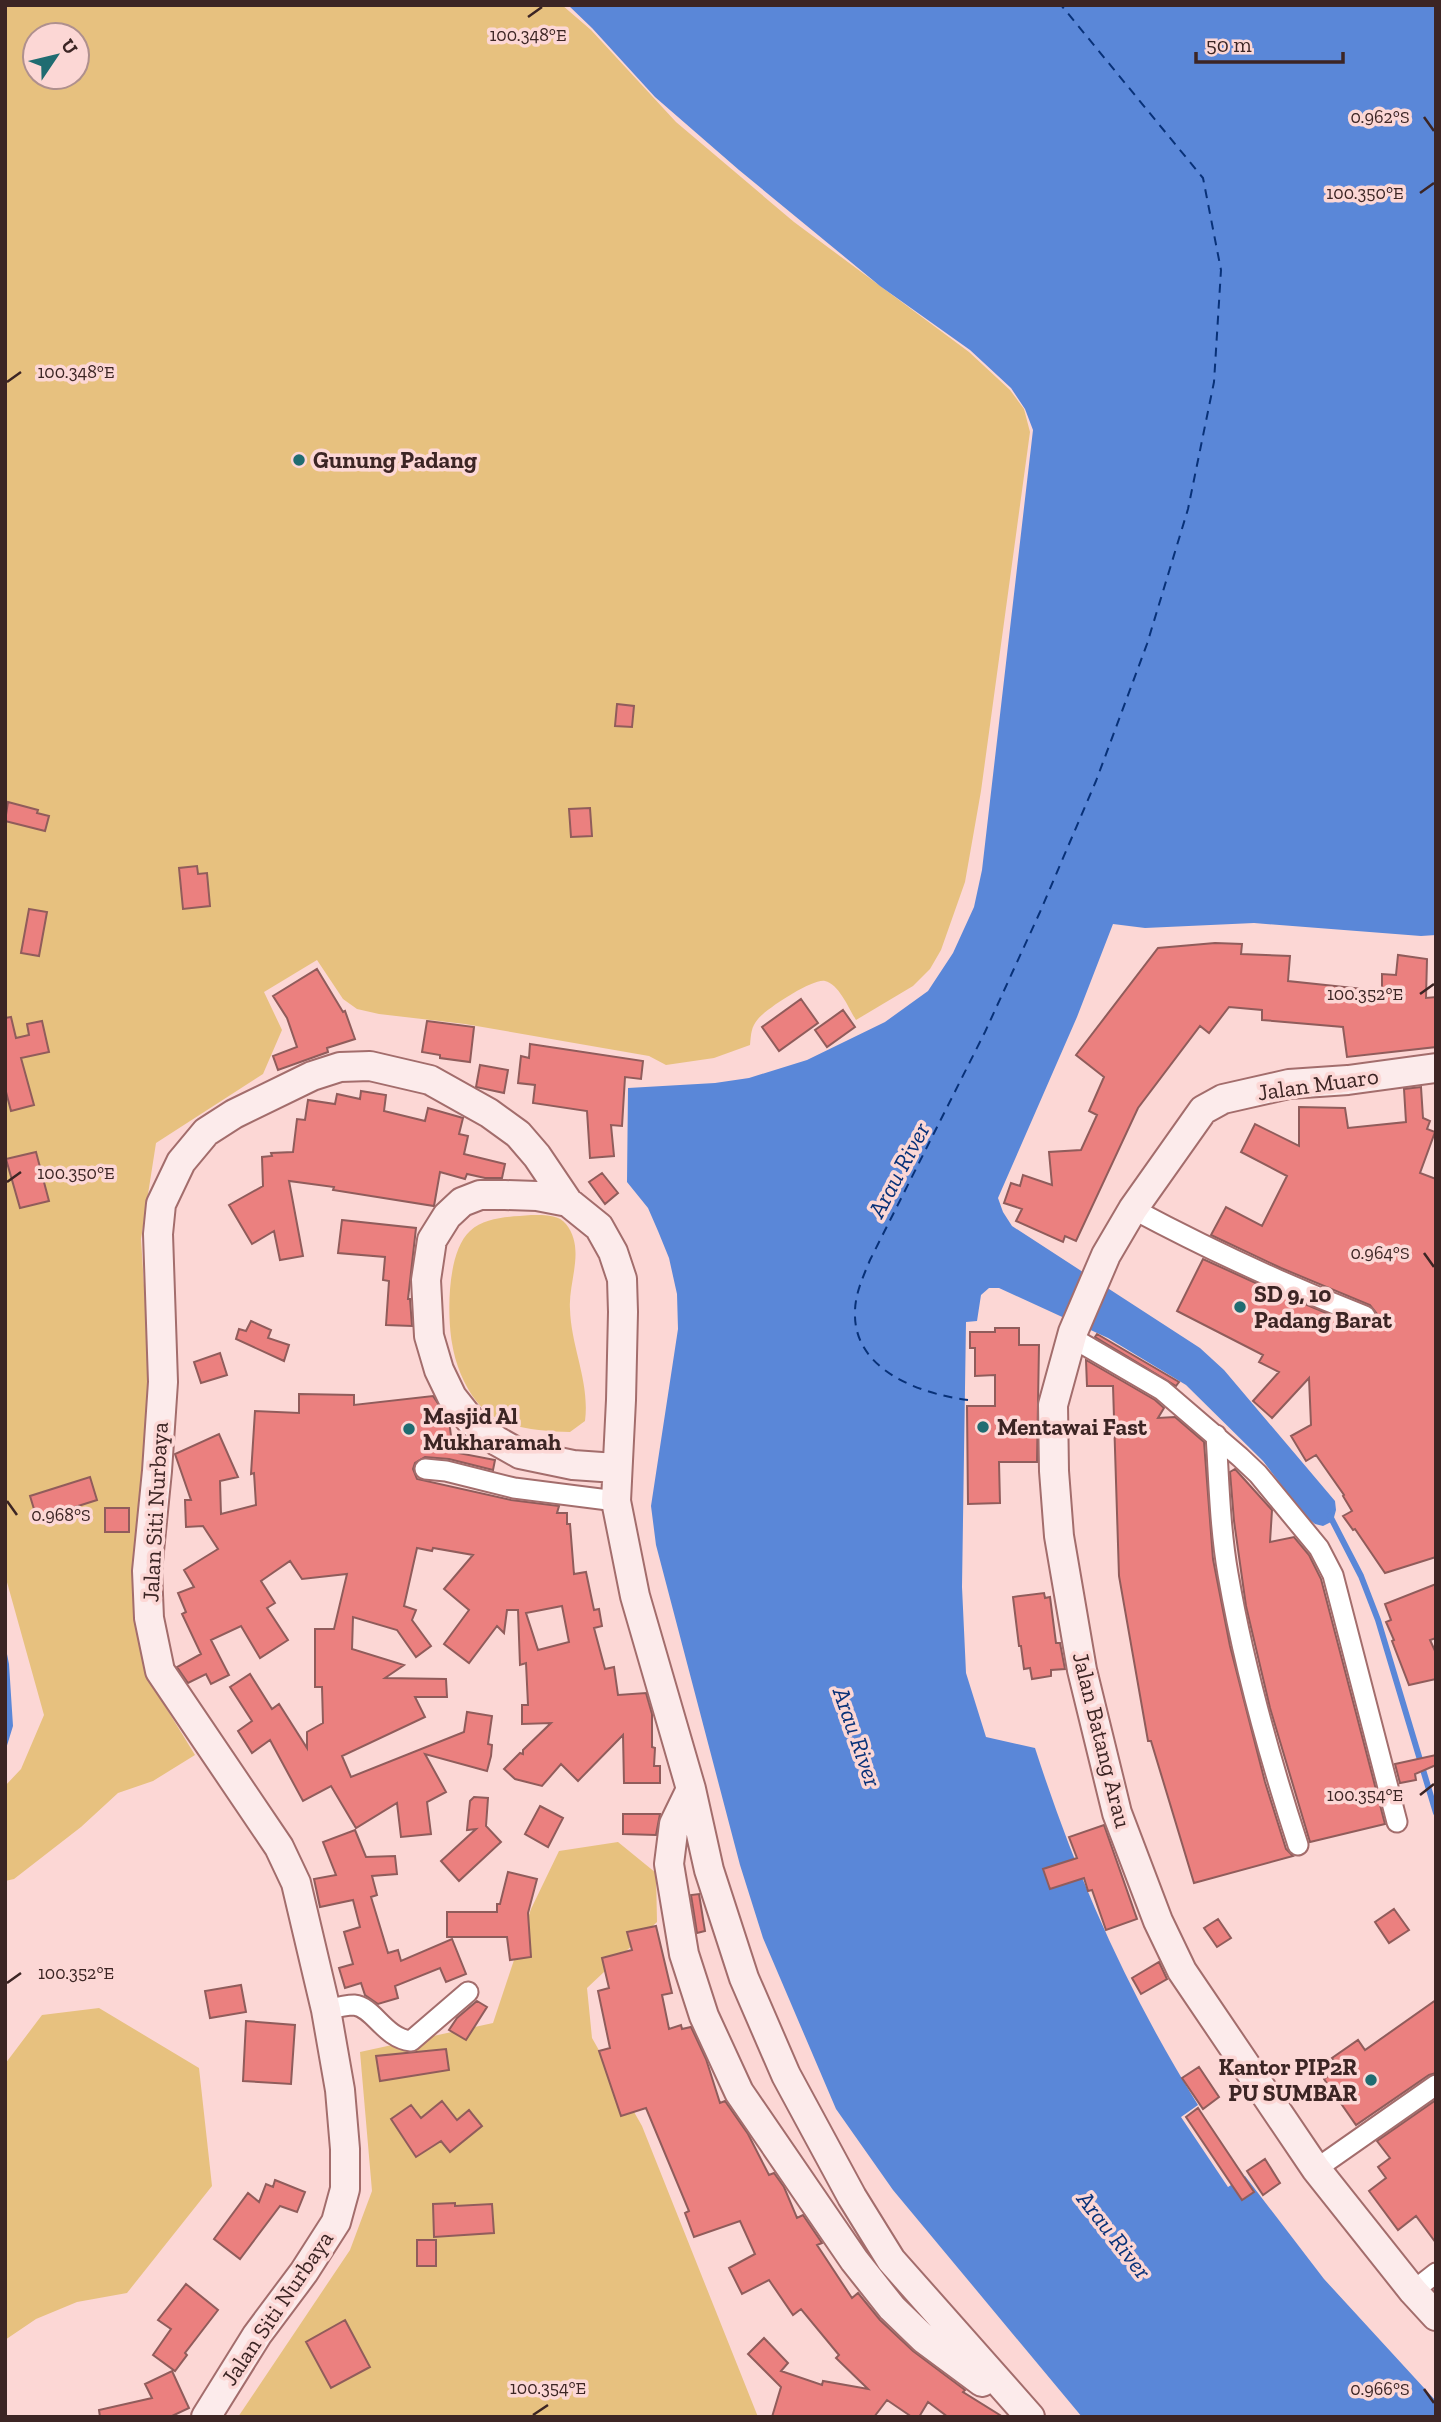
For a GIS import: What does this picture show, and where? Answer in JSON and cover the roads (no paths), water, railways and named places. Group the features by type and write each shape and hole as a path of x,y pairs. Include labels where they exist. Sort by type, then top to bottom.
{"street":[{"name":"Jalan Siti Nurbaya","path":"206,2417 250,2345 304,2272 336,2222 345,2189 345,2149 340,2090 326,2010 296,1883 279,1847 160,1671 149,1618 147,1571 158,1471 163,1382 158,1234 161,1204 181,1162 206,1132 234,1114 312,1076 340,1067 370,1066 430,1080 489,1113 518,1134 537,1156 568,1202"},
{"name":"Jalan Muaro","path":"1203,1110 1223,1099 1289,1084 1348,1080 1436,1068"},
{"name":"Jalan Batang Arau","path":"1203,1110 1133,1209 1106,1255 1072,1335 1053,1405 1059,1536 1082,1670 1117,1813 1157,1921 1182,1971 1316,2169 1436,2316"},
{"path":"616,1468 573,1465 520,1454 471,1421 452,1397 439,1370 429,1336 426,1280 432,1240 447,1216 463,1202 480,1195 537,1196 568,1202 598,1227 613,1252 622,1279 621,1400 616,1501 635,1596 691,1789 709,1870 744,1978 786,2075 852,2197 891,2260 1022,2408"},
{"path":"1133,1209 1297,1289 1365,1316"},
{"path":"1072,1335 1162,1390 1216,1435 1258,1474 1326,1559 1353,1649 1397,1822"},
{"path":"1216,1435 1228,1573 1268,1754 1298,1845"},
{"path":"425,1469 446,1471 514,1488 616,1501"},
{"path":"691,1789 674,1824 669,1864 684,1954 704,2016 739,2092 854,2260 892,2308 924,2339 977,2380 1022,2408"},
{"path":"326,2010 355,2005 366,2009 399,2040 411,2041 468,1992"},
{"path":"1316,2169 1436,2085"},
{"path":"1413,2291 1436,2273"}],"water":[{"name":"Arau River","path":"568,5 1436,5 1436,935 1254,923 1145,928 1113,924 1077,1017 998,1198 1012,1226 1200,1348 1224,1370 1335,1501 1333,1521 1323,1526 1315,1524 1305,1516 1263,1461 1186,1385 1108,1338 999,1288 989,1288 981,1295 977,1321 966,1322 962,1587 966,1673 986,1737 1035,1748 1068,1841 1105,1931 1148,2019 1198,2105 1181,2117 1228,2187 1245,2176 1324,2279 1436,2401 1436,2417 1082,2417 893,2190 836,2109 763,1938 740,1865 656,1545 651,1506 678,1329 677,1294 669,1258 648,1208 627,1182 628,1088 715,1083 749,1078 807,1060 885,1022 928,991 953,953 974,907 982,870 1033,430 1025,409 1011,388 970,350 880,286 739,170 655,97"},
{"path":"5,1644 13,1726 5,1752"}],"waterway":[{"path":"1330,1516 1361,1576 1378,1620 1436,1813"}],"place":[{"name":"Gunung Padang","path":"299,460"},
{"name":"SD 9, 10 Padang Barat","path":"1240,1307"},
{"name":"Mentawai Fast","path":"983,1427"},
{"name":"Masjid Al Mukharamah","path":"409,1429"},
{"name":"Kantor PIP2R PU SUMBAR","path":"1371,2080"}]}
